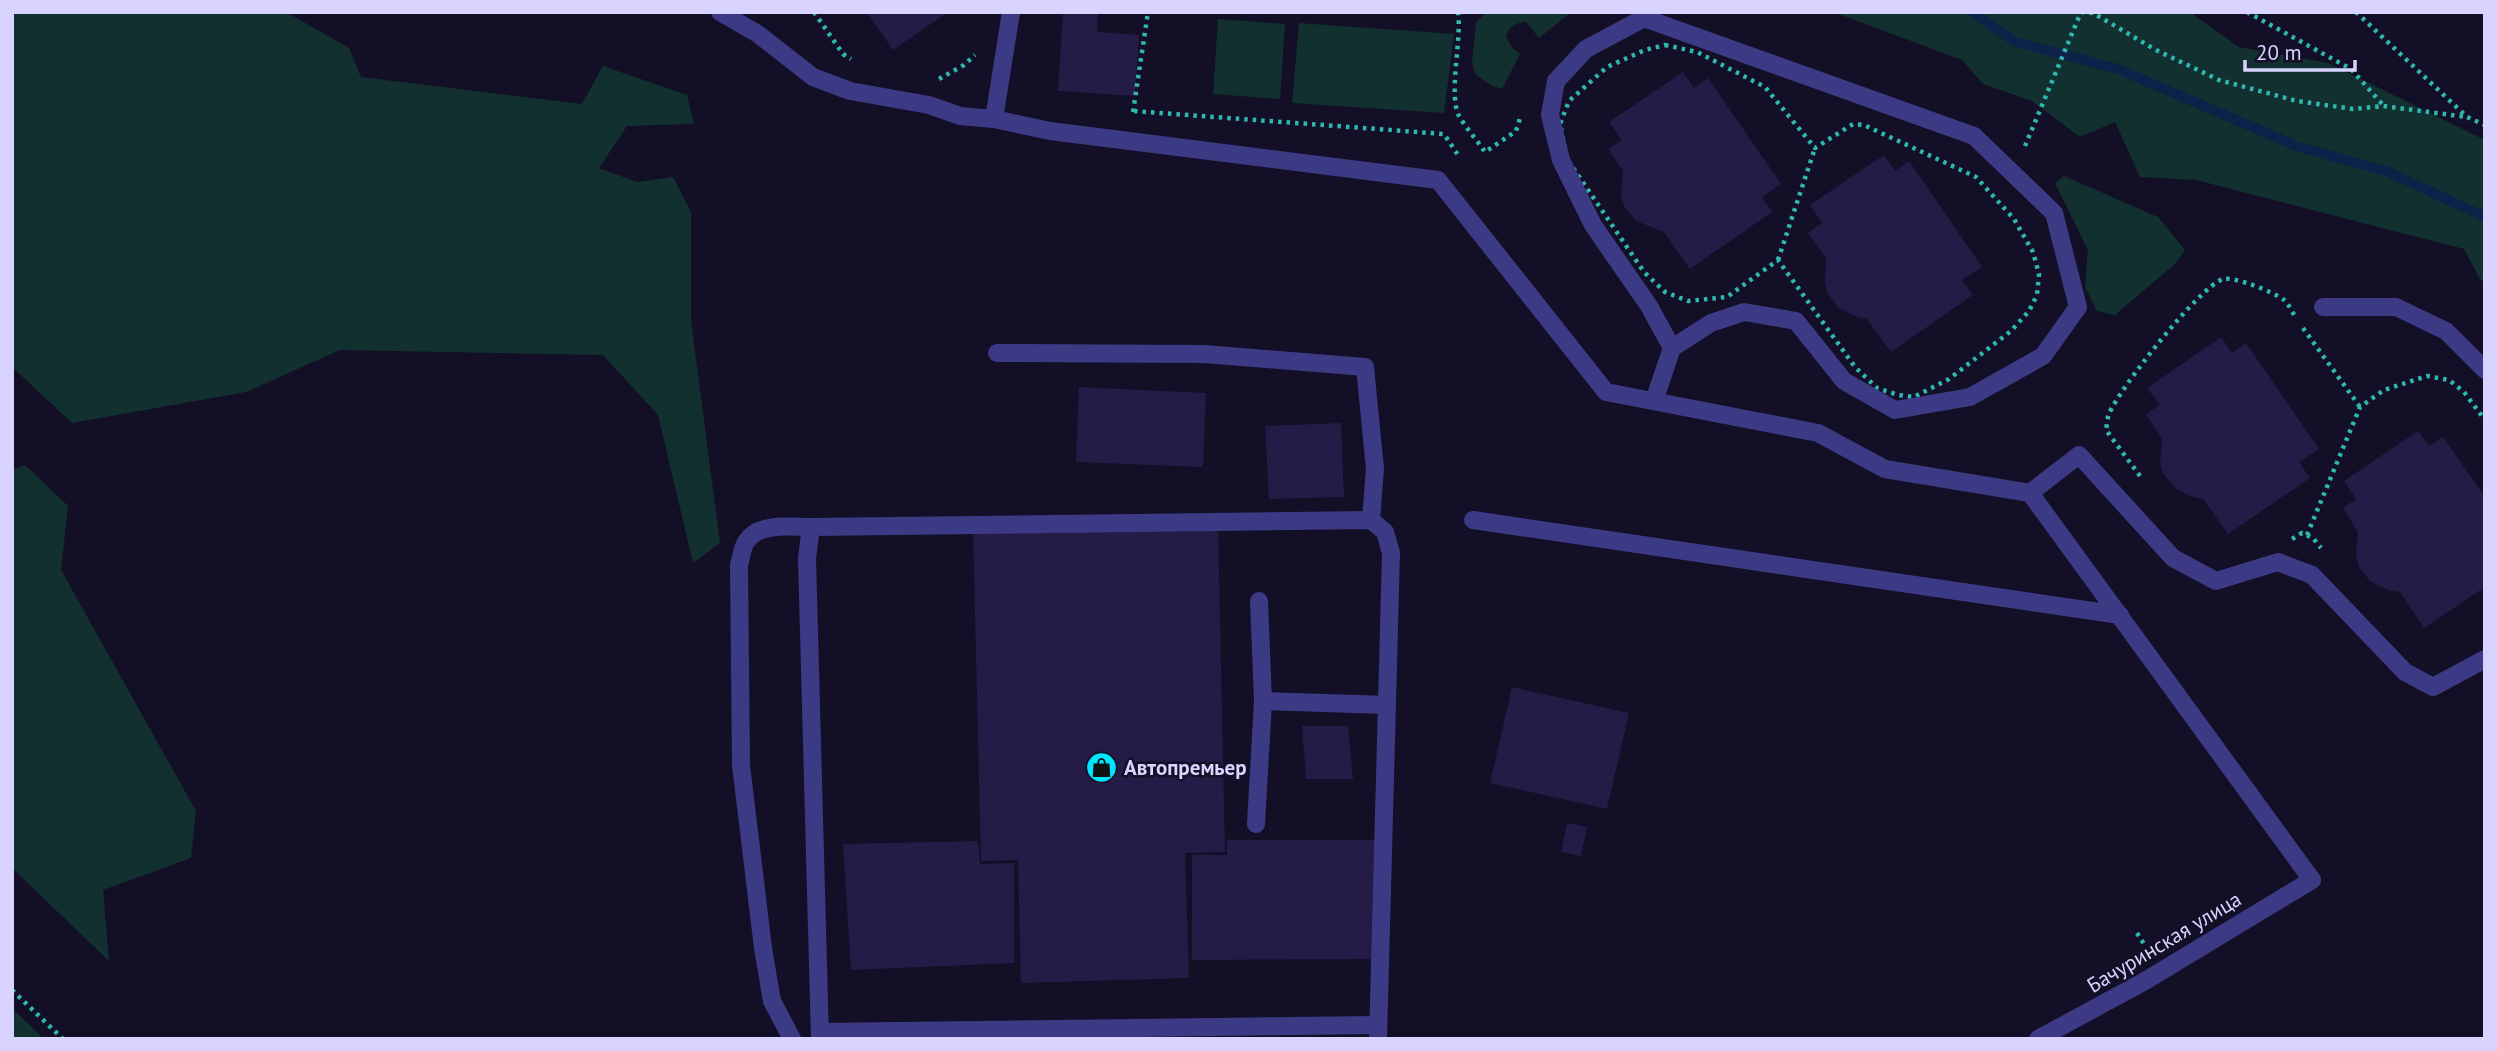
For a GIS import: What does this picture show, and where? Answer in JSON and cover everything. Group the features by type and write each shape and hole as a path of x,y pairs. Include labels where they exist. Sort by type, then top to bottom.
{"street":[{"path":"720,12 758,34 813,77 850,91 929,105 960,116 994,119 1051,131 1438,180 1606,392 1818,433 1885,469 2030,493 2120,615"},
{"path":"994,119 1011,12"},
{"path":"1654,401 1672,348 1711,323 1744,312 1796,321 1844,381 1895,410 1970,397 2019,370 2043,356 2078,307 2054,213 1974,136 1644,18 1587,49 1556,81 1550,115 1561,160 1593,225 1649,306 1672,348"},
{"path":"2323,307 2396,307 2446,331 2485,370"},
{"path":"997,353 1204,354 1365,367 1375,469 1371,520"},
{"path":"2030,493 2078,454 2173,558 2216,582 2278,562 2312,575 2406,672 2433,687 2485,659"},
{"path":"792,1039 772,1001 741,765 739,565 745,543 755,531 776,527 1371,520 1385,532 1391,553 1378,1032 820,1036 807,558 811,527"},
{"path":"1474,520 2120,615"},
{"path":"1256,824 1263,701 1259,601"},
{"name":"Бачуринская улица","path":"2038,1039 2145,981 2312,880 2120,615"},
{"path":"1263,701 1387,705"}],"path":[{"path":"814,12 844,54 854,61"},
{"path":"1129,141 1148,12"},
{"path":"1458,12 1460,27 1455,100 1459,115 1485,152 1516,131 1524,106"},
{"path":"2023,150 2081,12 2094,13 2156,51 2219,80 2297,101 2353,108 2383,106 2466,117 2485,125"},
{"path":"2247,12 2351,69 2383,106"},
{"path":"2356,12 2466,117"},
{"path":"1778,260 1855,367 1877,388 1898,395 1914,397 1949,379 2011,331 2037,295 2039,274 2033,252 2014,219 1976,177 1864,125 1853,124 1815,148 1778,260 1727,297 1688,301 1665,292 1644,272 1567,159 1560,124 1569,101 1607,67 1645,50 1665,45 1697,52 1765,87 1815,148"},
{"path":"926,80 938,80 947,75 964,65 984,46"},
{"path":"1133,111 1444,134 1461,158"},
{"path":"2146,485 2106,430 2108,415 2153,348 2203,293 2224,279 2240,281 2283,299 2360,407"},
{"path":"2307,535 2360,407 2384,390 2427,376 2449,380 2464,392 2485,420"},
{"path":"2282,545 2302,533 2313,538 2328,559"},
{"path":"12,990 63,1039"}],"green space":[{"path":"12,12 286,12 349,48 361,77 582,104 603,66 687,95 694,124 627,126 599,168 637,182 673,177 691,212 691,321 720,543 693,563 658,415 603,355 340,350 246,392 72,423 12,367"},
{"path":"1486,12 1570,13 1539,38 1526,22 1511,28 1506,37 1520,54 1502,89 1476,75 1472,63 1476,23"},
{"path":"1833,12 2190,12 2239,47 2328,63 2485,140 2485,282 2480,279 2464,249 2196,180 2140,177 2115,122 2080,137 2032,101 1983,84 1962,60"},
{"path":"1218,19 1285,24 1280,99 1213,94"},
{"path":"1299,23 1454,34 1444,113 1292,103"},
{"path":"2064,176 2158,217 2185,250 2176,263 2115,315 2097,311 2085,287 2088,250 2055,183"},
{"path":"25,465 68,506 61,570 196,811 191,858 103,890 109,961 12,868 12,470"},
{"path":"12,1008 44,1039 12,1039"}],"building":[{"path":"867,12 948,12 893,50"},
{"path":"1063,12 1098,12 1097,32 1139,35 1135,96 1058,91"},
{"path":"1683,72 1694,88 1708,78 1781,184 1762,197 1772,212 1690,269 1664,232 1636,221 1624,206 1621,195 1623,171 1608,149 1622,140 1609,122"},
{"path":"1884,155 1895,171 1909,161 1982,267 1962,280 1973,295 1891,352 1867,319 1839,308 1828,294 1825,283 1826,258 1808,233 1822,223 1810,205"},
{"path":"2221,337 2232,353 2246,343 2319,449 2299,462 2310,478 2228,534 2203,499 2192,497 2175,488 2163,473 2160,463 2162,439 2146,414 2160,405 2147,388"},
{"path":"1079,387 1206,393 1203,467 1076,462"},
{"path":"1341,423 1344,497 1269,499 1265,426"},
{"path":"2418,431 2429,446 2443,437 2485,497 2485,587 2424,628 2400,592 2388,590 2370,581 2359,567 2356,556 2358,532 2343,508 2356,499 2344,481"},
{"name":"Автопремьер","path":"1218,525 1225,852 1185,853 1189,978 1021,983 1018,860 981,861 973,531"},
{"path":"1512,687 1629,713 1607,809 1490,783"},
{"path":"1302,726 1348,726 1353,779 1306,779"},
{"path":"1567,823 1587,827 1581,856 1561,852"},
{"path":"1227,840 1375,840 1375,959 1192,960 1192,855 1227,855"},
{"path":"978,841 980,864 1014,863 1014,963 851,970 843,844"}],"waterway":[{"path":"1972,12 2016,42 2118,69 2299,147 2386,171 2485,217"}],"place":[{"name":"Автопремьер","path":"1101,767"}]}
